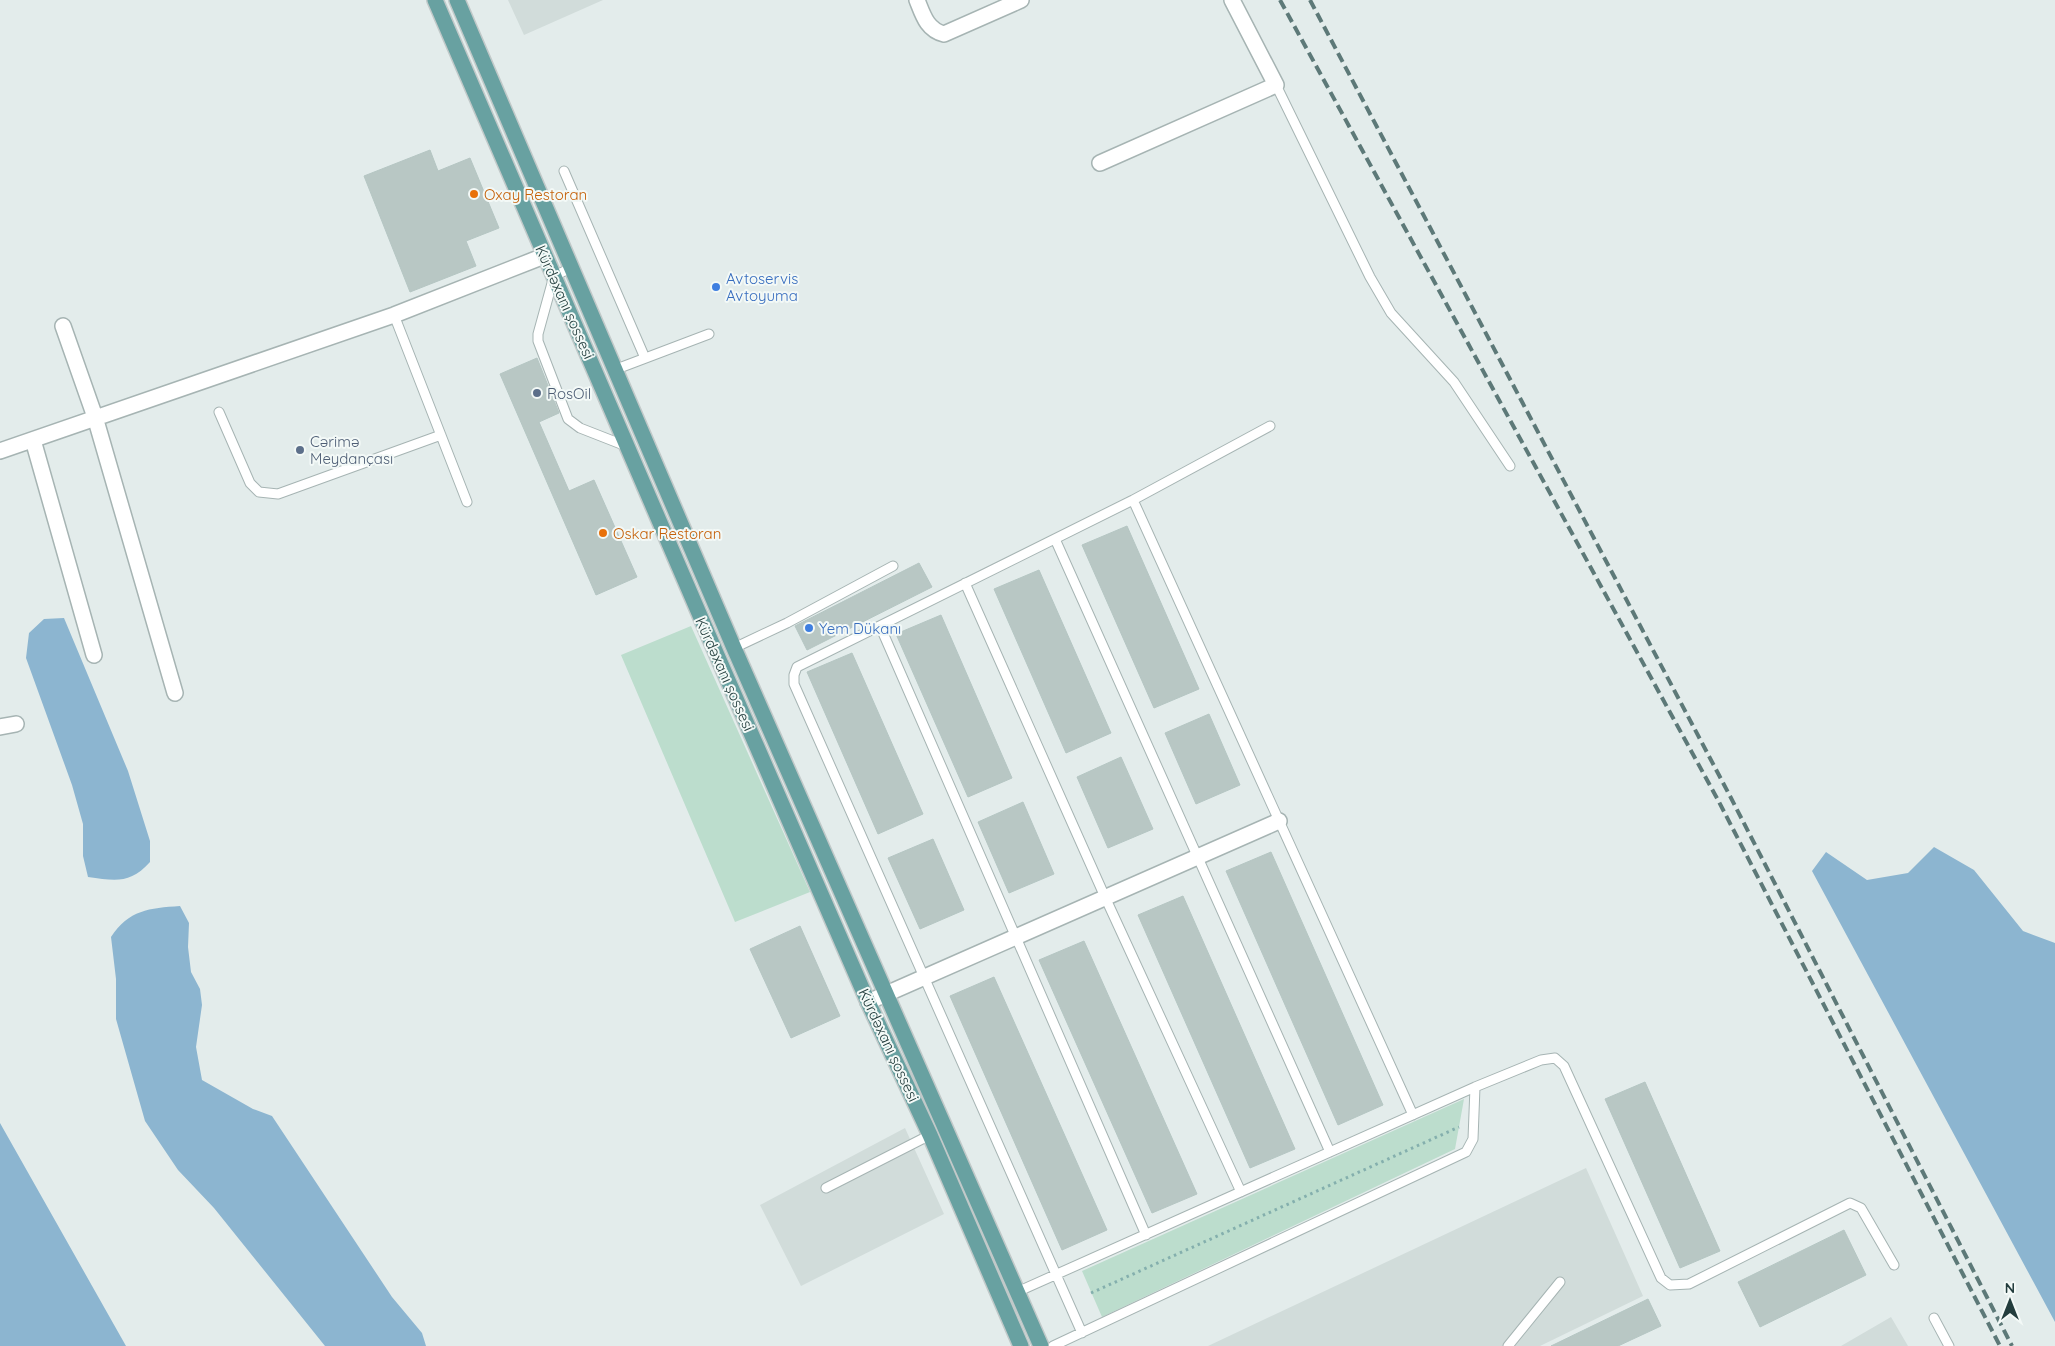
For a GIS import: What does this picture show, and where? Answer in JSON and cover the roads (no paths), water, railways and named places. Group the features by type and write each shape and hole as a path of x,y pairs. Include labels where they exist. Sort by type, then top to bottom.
{"main road":[{"name":"Kürdəxanı şossesi","path":"434,0 868,1002 930,1135 1021,1346"},
{"name":"Kürdəxanı şossesi","path":"457,0 734,648 1041,1346"}],"street":[{"path":"917,0 930,27 934,32 944,34 1021,0"},
{"path":"1100,163 1276,84 1232,0"},
{"path":"0,451 394,315 544,256"},
{"path":"62,326 95,417 175,693"},
{"path":"33,440 94,655"},
{"path":"0,726 16,724"},
{"path":"868,1002 1279,821"}],"lane":[{"path":"1276,84 1370,277 1391,312 1454,382 1510,466"},
{"path":"564,171 645,358"},
{"path":"571,268 554,276 538,334 538,341 568,419 580,428 626,446"},
{"path":"394,315 467,502"},
{"path":"614,370 709,334"},
{"path":"219,412 250,483 259,492 278,494 441,435"},
{"path":"1082,1333 794,684 794,675 798,668 1133,500 1270,426"},
{"path":"1133,500 1413,1115"},
{"path":"1055,539 1330,1152"},
{"path":"734,648 787,623 893,566"},
{"path":"965,584 1105,897 1241,1192"},
{"path":"880,626 1014,937 1146,1235"},
{"path":"1017,1292 1057,1276 1475,1087 1541,1060 1555,1058 1564,1066 1661,1278 1670,1286 1689,1284 1850,1203 1861,1208 1894,1265"},
{"path":"1053,1346 1466,1152 1473,1139 1475,1087"},
{"path":"826,1188 930,1135"},
{"path":"1508,1346 1560,1282"},
{"path":"1934,1318 1949,1346"}],"water":[{"path":"64,618 128,771 150,841 150,862 136,874 122,879 88,877 83,856 83,824 72,785 26,658 29,633 44,619"},
{"path":"1934,847 1974,870 2023,931 2055,943 2055,1322 1812,871 1826,852 1867,880 1908,873"},
{"path":"180,906 189,923 188,947 191,972 200,989 202,1005 196,1047 202,1080 253,1109 272,1116 392,1297 422,1333 426,1346 325,1346 214,1208 178,1170 145,1121 116,1019 116,979 111,937 125,921 141,912"},
{"path":"0,1123 126,1346 0,1346"}],"railway":[{"path":"1280,0 1718,800 2000,1346"},
{"path":"1310,0 1730,796 2012,1346"}],"place":[{"name":"Oxay Restoran","path":"474,194"},
{"name":"Avtoservis Avtoyuma","path":"716,287"},
{"name":"RosOil","path":"537,393"},
{"name":"Cərimə Meydançası","path":"300,450"},
{"name":"Oskar Restoran","path":"603,533"},
{"name":"Yem Dükanı","path":"809,628"}]}
